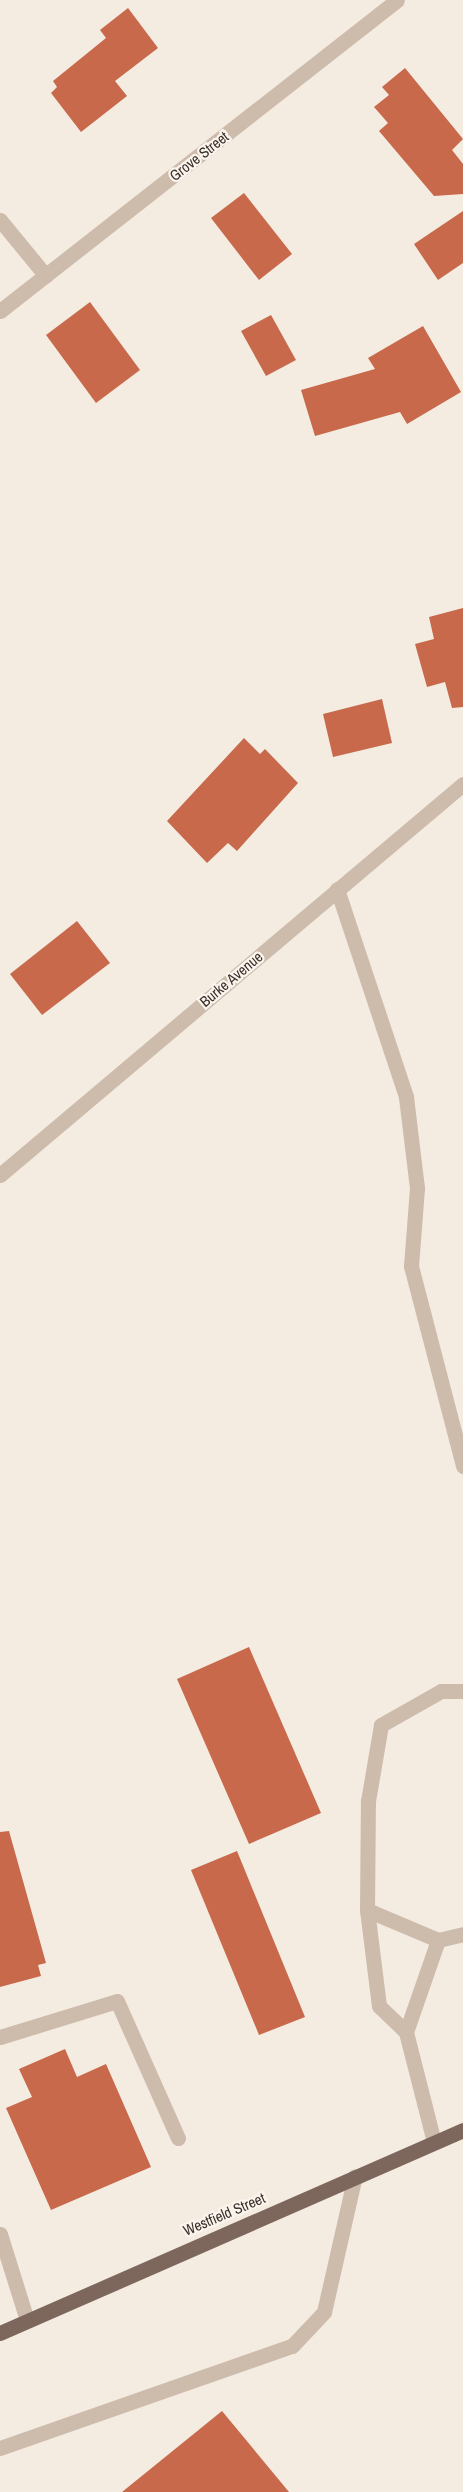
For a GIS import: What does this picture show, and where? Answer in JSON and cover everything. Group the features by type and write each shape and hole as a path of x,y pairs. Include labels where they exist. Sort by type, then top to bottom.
{"main road":[{"name":"Westfield Street","path":"0,2333 463,2130"}],"street":[{"name":"Grove Street","path":"0,312 397,0"},
{"path":"0,220 46,276"},
{"name":"Burke Avenue","path":"0,1175 463,784"},
{"path":"337,889 406,1097 417,1188 411,1266 463,1466"},
{"path":"434,2142 406,2032 379,2006 367,1910 368,1801 381,1725 441,1691 463,1691"},
{"path":"367,1910 438,1940 463,1934"},
{"path":"406,2032 438,1940"},
{"path":"0,2037 117,2001 178,2138"},
{"path":"0,2448 292,2346 314,2329 324,2313 356,2176"},
{"path":"0,2234 27,2320"}],"building":[{"path":"128,8 158,48 115,81 127,96 81,132 51,93 57,87 53,81 106,38 100,30"},
{"path":"405,68 463,139 452,150 463,164 463,194 434,196 379,131 388,123 374,107 389,95 382,87"},
{"path":"244,193 292,254 259,280 211,218"},
{"path":"463,211 463,263 438,280 414,244"},
{"path":"90,302 140,370 96,403 46,335"},
{"path":"271,315 296,360 266,376 241,331"},
{"path":"423,326 461,392 407,424 400,412 315,436 301,390 375,369 368,358"},
{"path":"463,608 463,707 452,708 445,682 427,687 415,644 434,639 429,617"},
{"path":"382,699 392,743 333,757 323,714"},
{"path":"244,738 260,754 265,749 298,783 237,851 228,843 207,863 167,821"},
{"path":"77,921 110,963 42,1015 10,974"},
{"path":"249,1647 321,1813 249,1844 177,1679"},
{"path":"9,1831 46,1963 38,1965 41,1976 0,1987 0,1832"},
{"path":"237,1851 305,2017 259,2035 191,1870"},
{"path":"65,2049 77,2077 106,2064 151,2167 51,2210 6,2108 32,2097 19,2069"},
{"path":"222,2411 289,2492 122,2492"}]}
